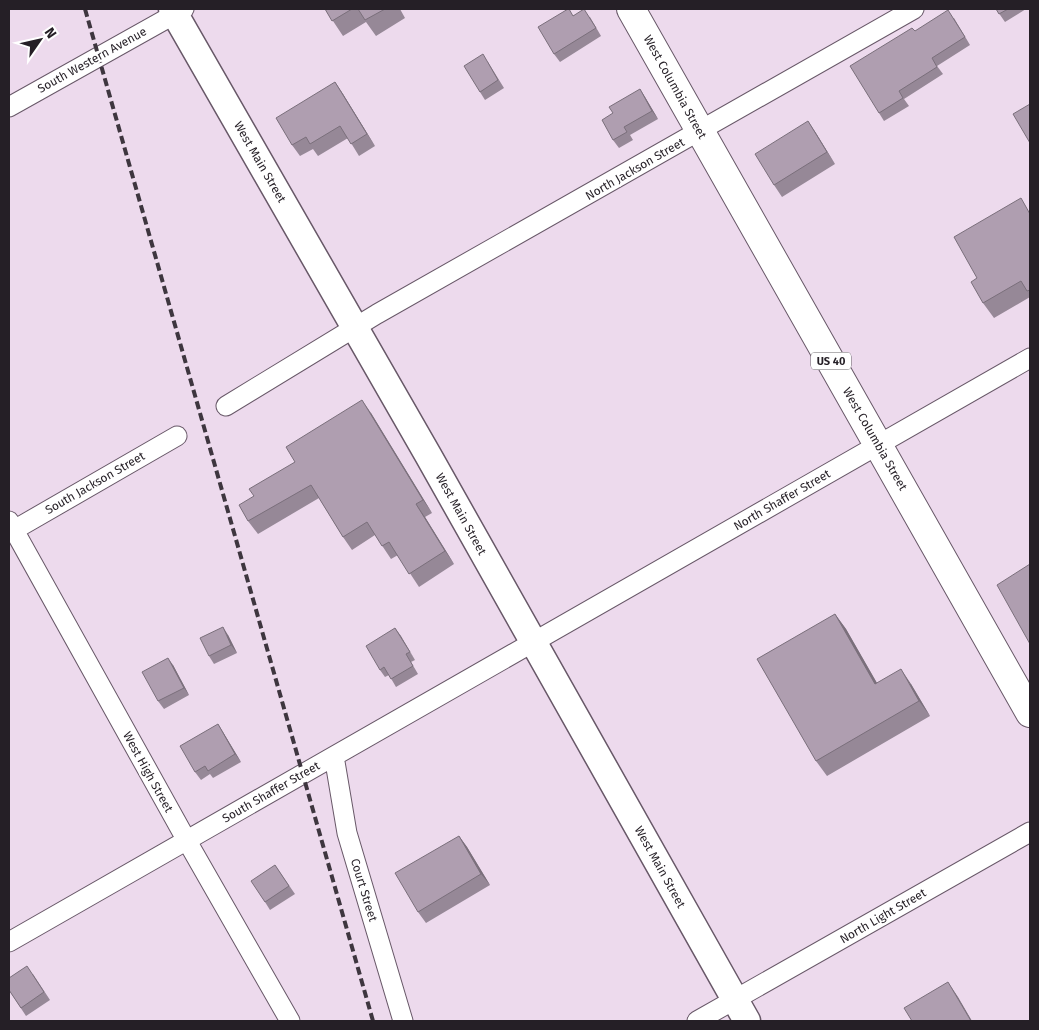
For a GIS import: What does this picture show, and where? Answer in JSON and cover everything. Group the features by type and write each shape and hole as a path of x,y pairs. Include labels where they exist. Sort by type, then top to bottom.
{"main road":[{"name":"West Columbia Street","path":"631,9 1030,713"}],"street":[{"name":"North Jackson Street","path":"355,327 914,9"},
{"name":"South Western Avenue","path":"9,106 177,10"},
{"name":"West Main Street","path":"177,10 741,1011"},
{"path":"226,406 355,327"},
{"name":"North Shaffer Street","path":"533,643 1030,358"},
{"name":"South Jackson Street","path":"11,525 177,436"},
{"name":"West High Street","path":"11,525 187,841 290,1021"},
{"name":"South Shaffer Street","path":"9,942 533,643"},
{"name":"Court Street","path":"334,756 347,832 403,1021"},
{"name":"North Light Street","path":"697,1021 741,1011 1030,832"}],"building":[{"path":"325,9 352,9 332,21"},
{"path":"358,9 385,9 365,20"},
{"path":"568,9 573,16 584,9 596,28 554,54 538,27"},
{"path":"996,9 1008,9 999,14"},
{"path":"948,10 965,37 932,58 937,67 899,91 903,98 879,113 850,66 912,28 915,31"},
{"path":"483,54 498,80 480,92 464,66"},
{"path":"335,82 367,134 351,144 340,126 310,144 306,137 292,145 276,118"},
{"path":"640,89 652,111 624,127 627,132 613,140 602,120 613,113 609,107"},
{"path":"1030,104 1030,143 1013,114"},
{"path":"808,121 827,152 774,185 755,154"},
{"path":"1021,198 1030,214 1030,290 1027,291 1021,281 983,303 971,282 977,278 954,237"},
{"path":"362,400 423,500 416,504 445,551 409,574 389,542 382,546 367,522 343,537 311,485 248,521 239,505 254,496 249,489 295,462 286,447"},
{"path":"1030,564 1030,644 997,585"},
{"path":"835,614 875,684 901,669 919,701 816,761 757,659"},
{"path":"223,627 231,645 209,656 200,638"},
{"path":"395,628 410,652 406,654 413,666 391,679 384,667 380,670 366,646"},
{"path":"168,658 184,688 158,701 142,672"},
{"path":"218,724 235,754 208,771 205,766 195,772 180,746"},
{"path":"459,836 481,874 418,912 395,873"},
{"path":"275,865 289,886 265,902 251,881"},
{"path":"27,966 44,992 21,1008 9,990 9,978"},
{"path":"948,982 971,1021 912,1021 904,1008"}],"railway":[{"path":"85,9 373,1021"}]}
